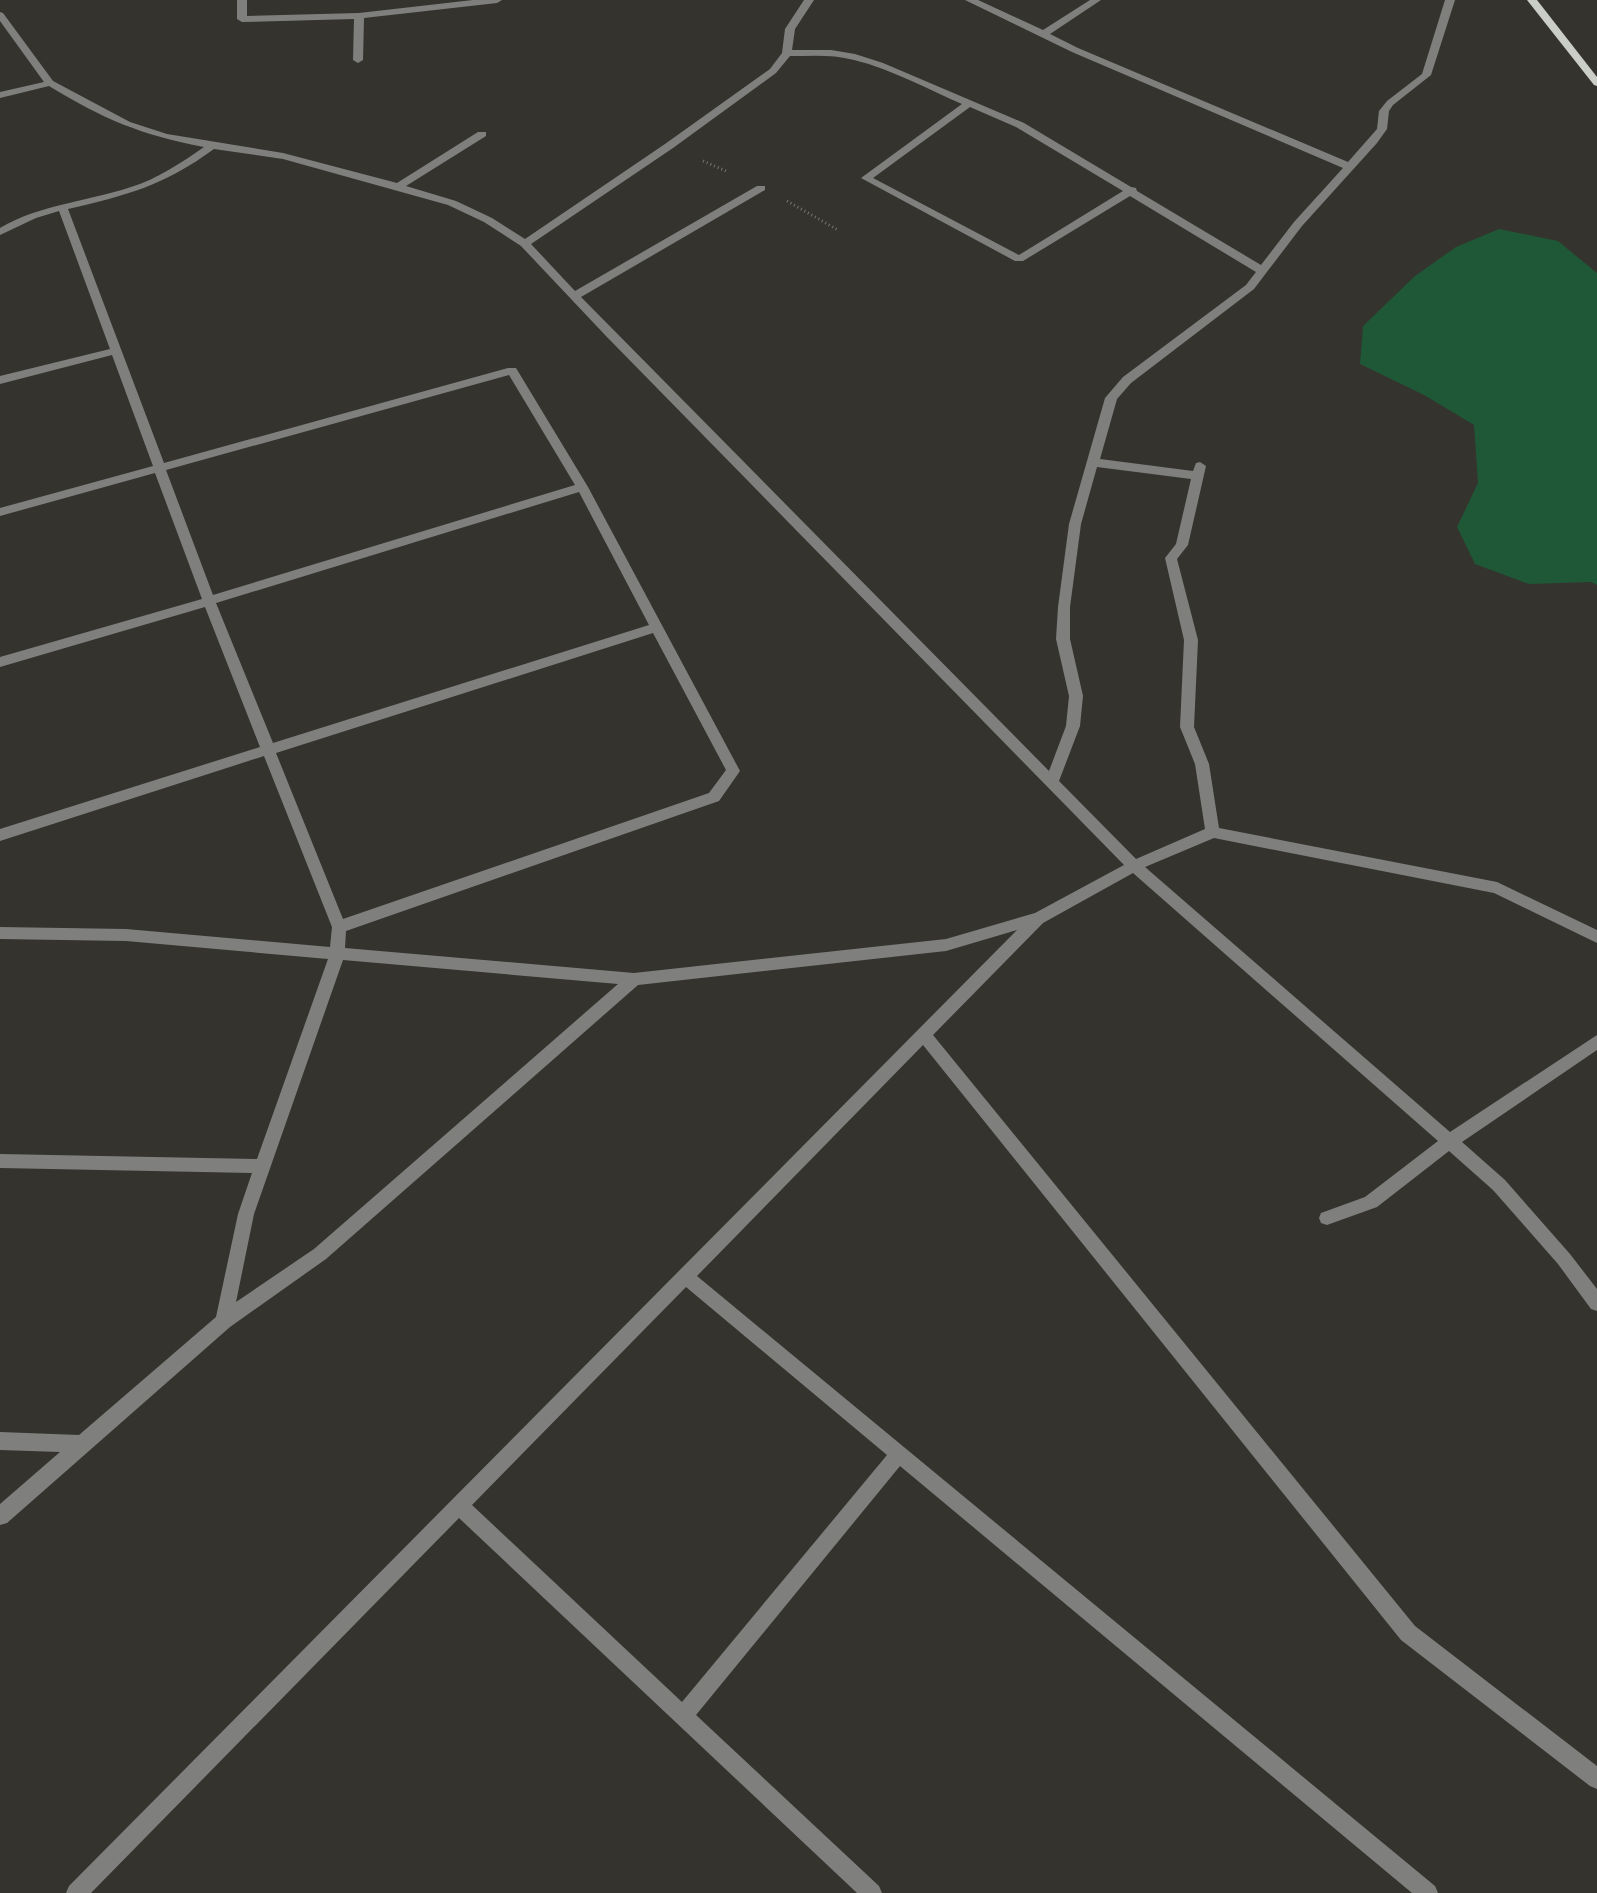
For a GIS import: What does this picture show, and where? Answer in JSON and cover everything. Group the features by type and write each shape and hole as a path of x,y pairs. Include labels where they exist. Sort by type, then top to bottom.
{"main road":[{"path":"1532,0 1597,83"}],"street":[{"path":"242,0 242,19 359,16 420,5 497,0"},
{"path":"525,244 669,146 773,71 787,53 790,29 809,0"},
{"path":"970,0 1075,50 1350,167"},
{"path":"1043,34 1096,0"},
{"path":"1051,782 1073,726 1076,696 1063,639 1064,607 1075,524 1111,398 1118,388 1250,287 1298,224 1382,129 1384,111 1390,103 1426,75 1450,0"},
{"path":"0,15 50,82 80,101 126,124 165,137 212,147 283,156 398,187 452,204 488,220 525,244 1134,866 1499,1185 1564,1259 1597,1303"},
{"path":"358,60 359,16"},
{"path":"787,53 831,53 855,57 880,65 1020,125 1132,190 1263,271"},
{"path":"0,95 50,82"},
{"path":"969,103 866,178 1019,259 1132,190"},
{"path":"398,187 482,134"},
{"path":"0,232 15,222 62,206 136,189 185,166 212,147"},
{"path":"574,296 761,188"},
{"path":"62,206 209,601 339,927 337,955 246,1214 225,1321"},
{"path":"0,380 115,351"},
{"path":"0,512 512,371 582,487 733,771 714,797 339,927"},
{"path":"1093,462 1198,471 1182,545 1171,558 1191,640 1187,726 1202,764 1213,832"},
{"path":"0,662 582,487"},
{"path":"0,835 656,627"},
{"path":"0,933 126,935 634,979 946,945 1039,918 1134,866 1213,832 1497,888 1597,937"},
{"path":"76,1893 1039,918"},
{"path":"0,1516 225,1321 320,1254 634,979"},
{"path":"924,1035 1408,1633 1597,1779"},
{"path":"1327,1218 1371,1202 1449,1142 1597,1042"},
{"path":"0,1161 263,1166"},
{"path":"685,1276 1428,1893"},
{"path":"0,1441 82,1444"},
{"path":"683,1716 899,1455"},
{"path":"459,1506 872,1893"}],"green space":[{"path":"1499,229 1558,241 1597,273 1597,585 1591,582 1529,584 1475,564 1457,527 1478,483 1474,425 1424,395 1360,364 1363,326 1415,276 1456,247"}]}
